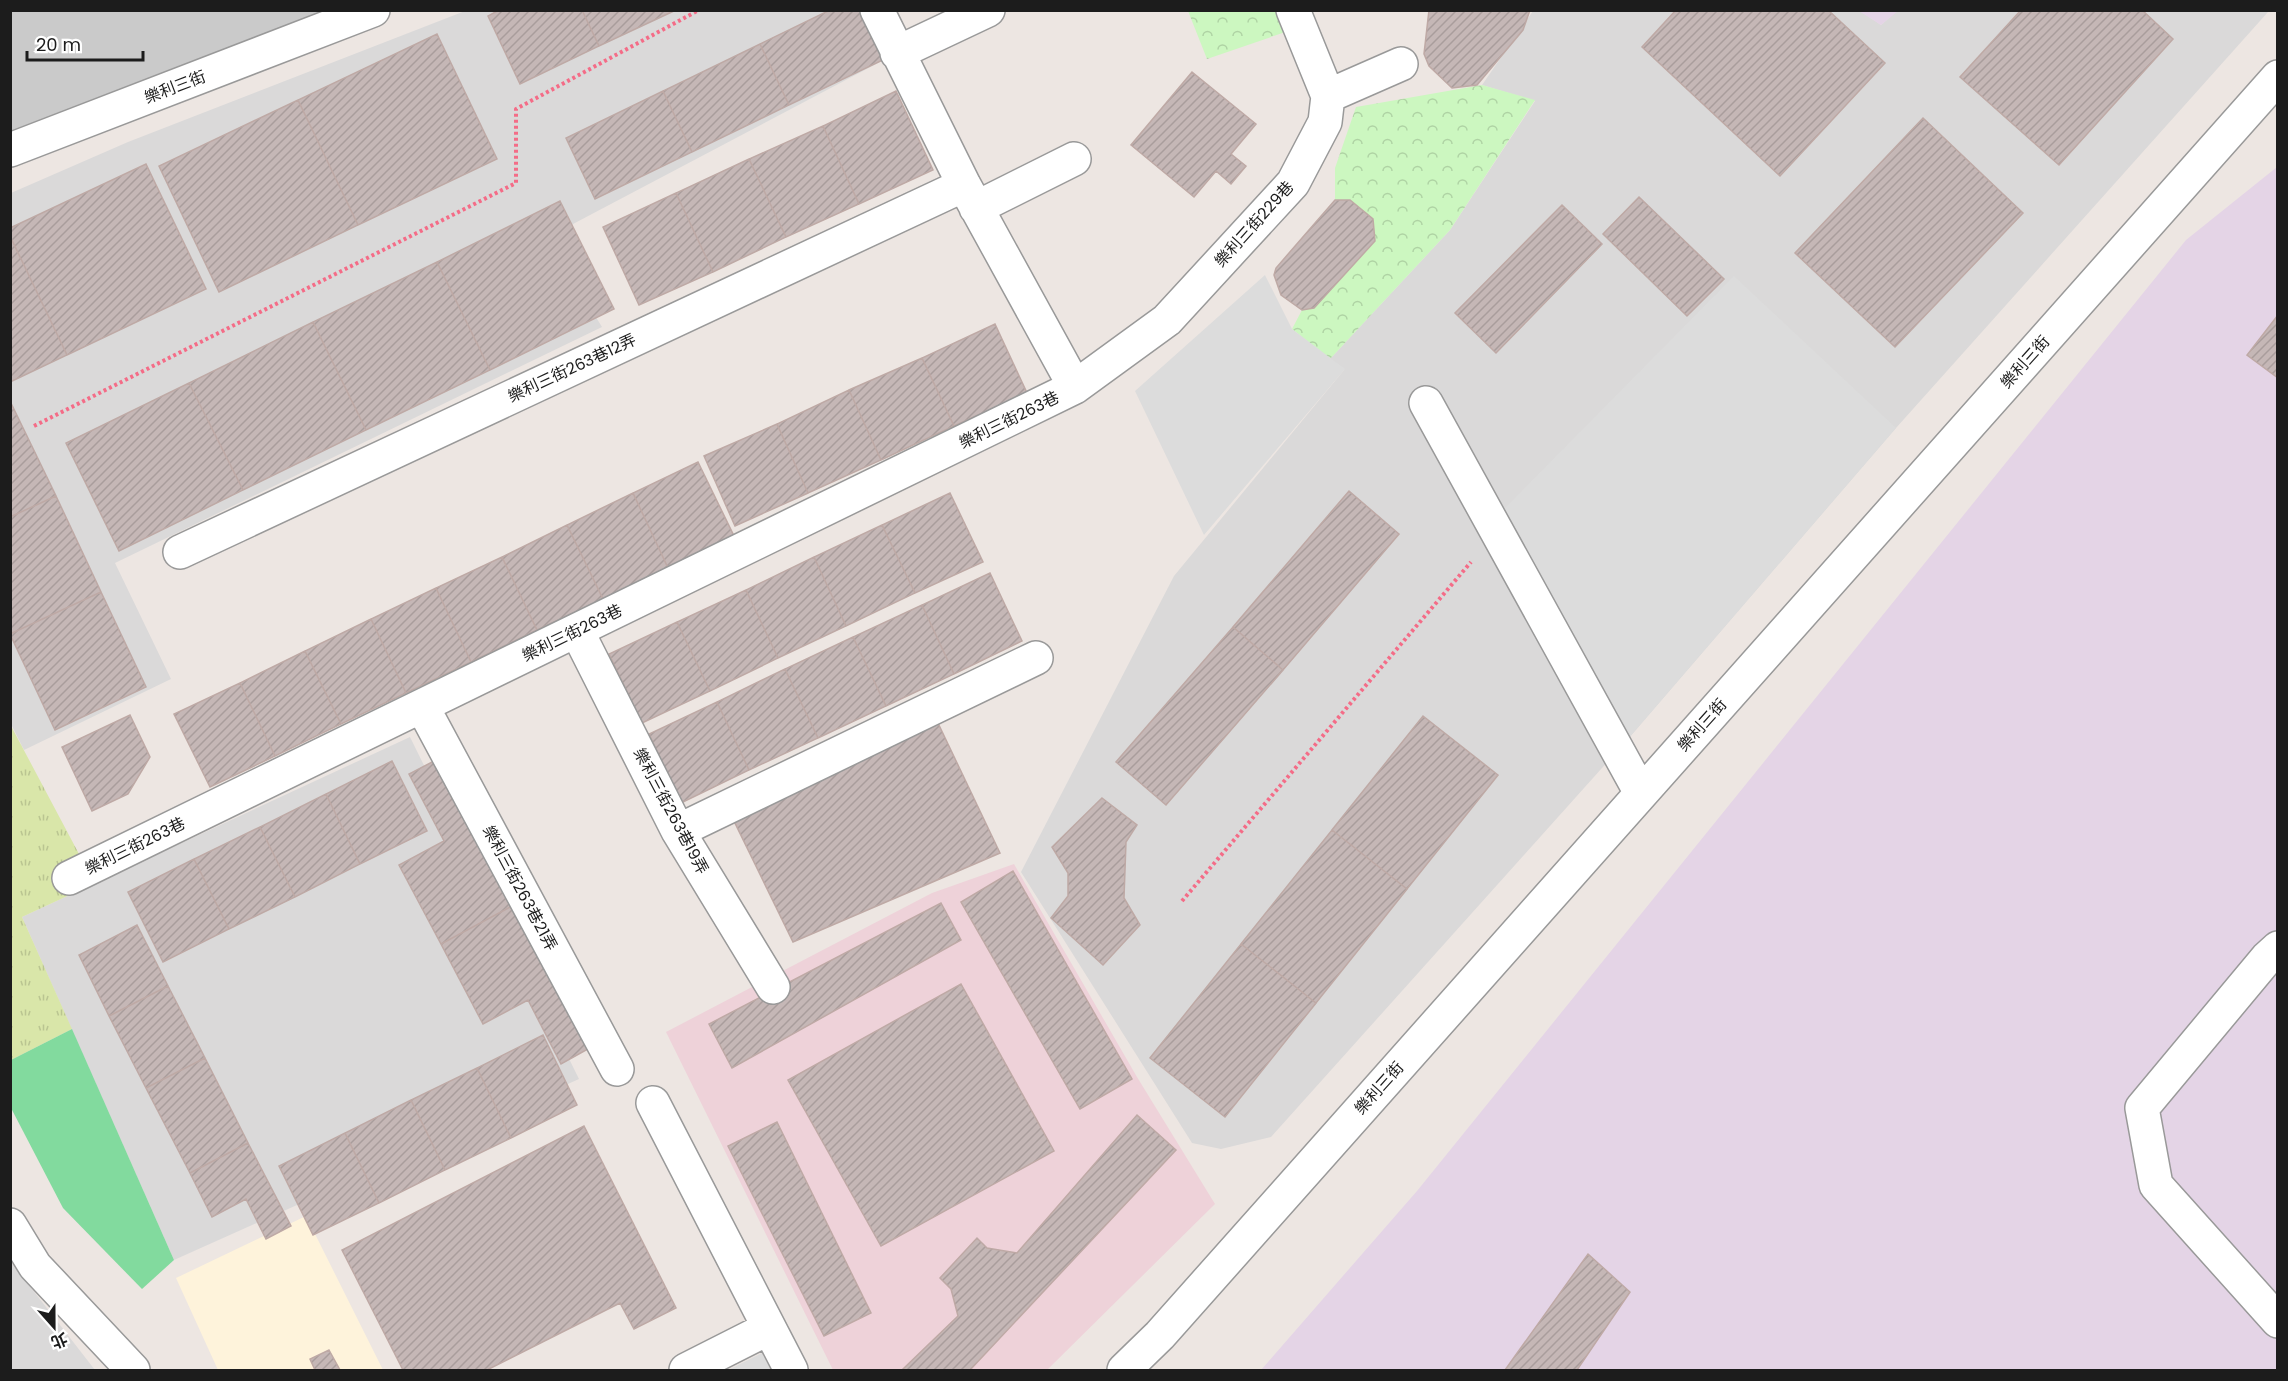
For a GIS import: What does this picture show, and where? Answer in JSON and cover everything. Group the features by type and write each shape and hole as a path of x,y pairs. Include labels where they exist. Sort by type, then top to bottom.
{"street":[{"name":"樂利三街","path":"10,150 373,10"},
{"path":"877,10 970,196 1075,387"},
{"path":"897,52 988,10"},
{"path":"1293,10 1328,96 1401,64"},
{"name":"樂利三街","path":"1124,1371 1160,1335 2277,77"},
{"name":"樂利三街229巷","path":"1075,387 1167,320 1293,183 1325,122 1328,96"},
{"name":"樂利三街263巷12弄","path":"180,552 970,196 1074,159"},
{"name":"樂利三街263巷","path":"69,878 1075,387"},
{"path":"1426,403 1641,793"},
{"name":"樂利三街263巷19弄","path":"577,631 678,831 772,987"},
{"path":"678,831 1036,658"},
{"name":"樂利三街263巷21弄","path":"422,706 617,1070"},
{"path":"2277,948 2267,957 2142,1108 2156,1185 2277,1321"},
{"path":"653,1103 791,1371"},
{"path":"10,1225 35,1266 133,1371"},
{"path":"686,1371 769,1328"}],"path":[{"path":"34,426 516,183 516,109 699,10"},
{"path":"1182,901 1497,532"}],"shaded area":[{"path":"1859,10 1881,25 1898,10 2265,10 2268,12 1896,428 1628,739 1271,1137 1221,1149 1192,1143 1021,872 1174,576 1344,370 1330,359 1450,230 1535,101 1482,85 1533,11"},
{"path":"11,11 373,11 11,150"},
{"path":"465,11 867,11 897,53 573,224 559,257 602,327 115,563 171,679 24,750 11,724 11,193 128,142"},
{"path":"1859,11 1898,11 1881,25"},
{"path":"2277,167 2277,1370 1261,1370 1417,1191 2186,240"},
{"path":"1265,275 1292,329 1345,369 1204,535 1135,391"},
{"path":"1734,276 1896,428 1628,739 1501,512"},
{"path":"410,737 579,1079 174,1260 22,917"},
{"path":"1014,864 1137,1077 1215,1204 1047,1370 833,1370 666,1032 932,893"},
{"path":"306,1216 383,1370 218,1370 176,1278"},
{"path":"11,1262 95,1370 11,1370"},
{"path":"762,1353 771,1370 728,1370"}],"green space":[{"path":"1188,11 1300,11 1306,25 1207,59"},
{"path":"1482,85 1535,100 1450,230 1330,359 1292,329 1302,310 1314,308 1375,241 1373,219 1350,200 1335,200 1335,168 1356,107"},
{"path":"10,724 87,869 76,892 22,917 72,1029 11,1060"},
{"path":"72,1029 174,1260 142,1289 63,1208 11,1108 11,1060"}],"building":[{"path":"499,10 582,10 599,46 520,84 488,16"},
{"path":"582,10 676,10 599,46"},
{"path":"830,10 862,10 885,59 789,105 760,44"},
{"path":"1429,10 1530,10 1523,30 1477,85 1452,88 1429,66 1424,54"},
{"path":"1676,10 1828,10 1885,63 1780,176 1642,47"},
{"path":"2021,10 2142,10 2173,39 2059,165 1960,77"},
{"path":"437,34 497,159 358,225 298,100"},
{"path":"760,44 789,105 692,152 663,91"},
{"path":"1192,72 1256,124 1231,154 1246,166 1231,184 1216,171 1194,197 1131,145"},
{"path":"663,91 692,152 595,199 566,138"},
{"path":"896,91 933,170 859,204 823,126"},
{"path":"298,100 358,225 219,292 159,166"},
{"path":"1923,118 2023,213 1895,347 1795,253"},
{"path":"823,126 859,204 786,237 749,159"},
{"path":"749,159 786,237 713,272 676,193"},
{"path":"146,164 206,289 67,355 10,236 10,228"},
{"path":"676,193 713,272 639,305 603,227"},
{"path":"1639,197 1724,279 1687,316 1603,234"},
{"path":"1335,200 1350,200 1373,219 1375,241 1314,308 1302,310 1281,295 1274,275 1276,268"},
{"path":"560,201 614,309 490,370 437,262"},
{"path":"1562,205 1602,244 1496,353 1455,313"},
{"path":"10,236 67,355 10,382"},
{"path":"437,262 490,370 366,430 313,322"},
{"path":"2278,315 2278,378 2247,355"},
{"path":"313,322 366,430 243,490 189,383"},
{"path":"995,324 1027,393 954,426 922,358"},
{"path":"922,358 954,426 881,460 849,390"},
{"path":"189,383 243,490 119,551 66,443"},
{"path":"849,390 881,460 808,493 777,424"},
{"path":"10,401 56,496 10,517"},
{"path":"777,424 808,493 735,526 704,456"},
{"path":"698,462 734,536 668,568 633,493"},
{"path":"1349,491 1399,534 1283,670 1233,627"},
{"path":"633,493 668,568 603,599 567,525"},
{"path":"950,493 983,562 915,593 882,525"},
{"path":"56,496 101,592 10,634 10,517"},
{"path":"567,525 603,599 537,630 502,557"},
{"path":"882,525 915,593 846,626 814,557"},
{"path":"502,557 537,630 471,662 436,588"},
{"path":"814,557 846,626 778,658 746,590"},
{"path":"990,573 1022,641 954,674 922,605"},
{"path":"436,588 471,662 406,693 371,619"},
{"path":"746,590 778,658 710,691 677,622"},
{"path":"101,592 146,687 55,730 10,634"},
{"path":"922,605 954,674 886,706 853,637"},
{"path":"371,619 406,693 341,724 305,651"},
{"path":"677,622 710,691 642,723 609,654"},
{"path":"1233,627 1283,670 1166,805 1116,762"},
{"path":"853,637 886,706 818,738 785,669"},
{"path":"305,651 341,724 275,756 240,683"},
{"path":"785,669 818,738 749,770 717,702"},
{"path":"240,683 275,756 210,787 174,714"},
{"path":"717,702 749,770 681,803 649,734"},
{"path":"130,715 150,757 128,794 92,811 62,747"},
{"path":"1423,716 1498,775 1407,889 1332,830"},
{"path":"937,721 1000,853 793,942 733,819"},
{"path":"436,760 512,906 441,944 399,865 444,841 409,774"},
{"path":"392,761 427,831 360,864 326,794"},
{"path":"326,794 360,864 295,897 260,827"},
{"path":"1102,798 1137,825 1126,842 1124,898 1140,925 1103,965 1051,918 1068,896 1068,873 1052,847"},
{"path":"260,827 295,897 229,929 194,859"},
{"path":"1332,830 1407,889 1316,1003 1241,944"},
{"path":"194,859 229,929 163,962 128,892"},
{"path":"1013,871 1132,1079 1080,1109 961,902"},
{"path":"941,903 961,940 732,1068 709,1024"},
{"path":"512,906 588,1049 561,1064 528,1000 483,1024 441,944"},
{"path":"137,925 168,986 109,1016 79,955"},
{"path":"1241,944 1316,1003 1225,1117 1150,1058"},
{"path":"961,984 1054,1151 881,1246 788,1080"},
{"path":"168,986 205,1058 146,1088 109,1016"},
{"path":"543,1035 577,1105 511,1138 477,1068"},
{"path":"205,1058 248,1143 190,1173 146,1088"},
{"path":"477,1068 511,1138 445,1170 411,1100"},
{"path":"411,1100 445,1170 379,1203 345,1133"},
{"path":"1137,1115 1176,1150 970,1370 902,1370 958,1316 951,1289 940,1278 977,1238 987,1248 1017,1253"},
{"path":"777,1122 871,1313 824,1336 728,1146"},
{"path":"584,1126 676,1308 634,1329 620,1303 487,1370 403,1370 342,1250"},
{"path":"345,1133 379,1203 313,1235 279,1166"},
{"path":"248,1143 291,1226 266,1239 246,1199 212,1217 190,1173"},
{"path":"1588,1254 1630,1292 1577,1370 1505,1370"},
{"path":"329,1350 340,1370 315,1370 310,1359"}]}
